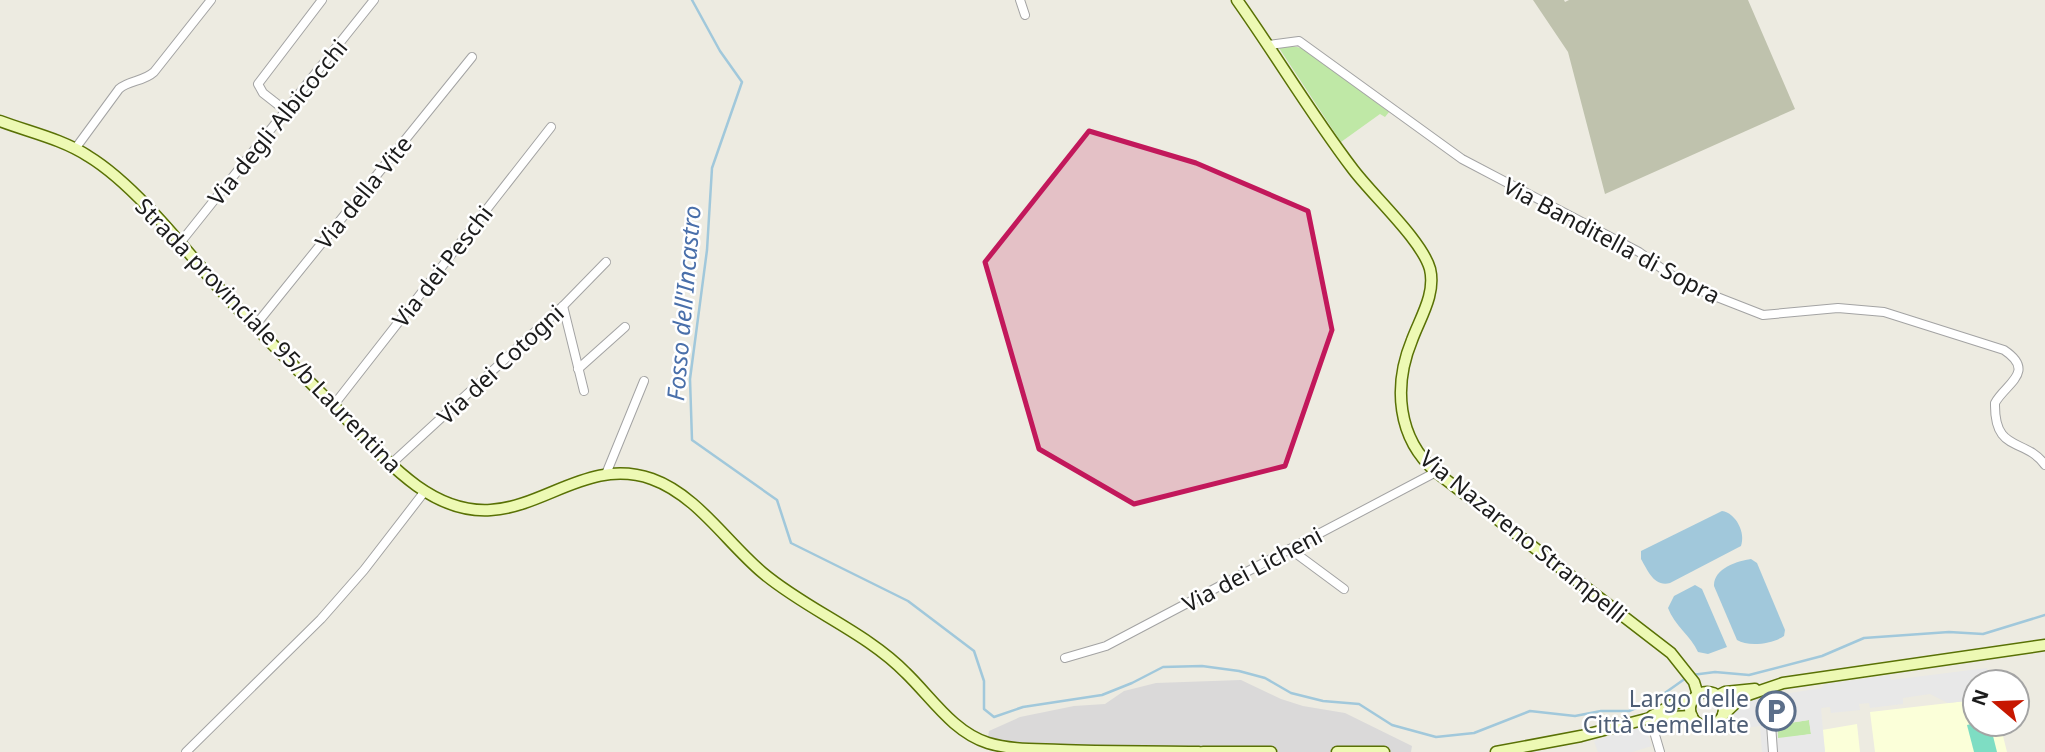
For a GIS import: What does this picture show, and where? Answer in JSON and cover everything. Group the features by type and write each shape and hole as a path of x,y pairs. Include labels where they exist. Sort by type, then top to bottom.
{"main road":[{"name":"Via Nazareno Strampelli","path":"1237,0 1342,155 1418,246 1429,266 1430,293 1406,358 1401,403 1405,427 1412,444 1436,472 1671,653 1694,682 1696,697"},
{"name":"Strada provinciale 95/b Laurentina","path":"0,121 75,149 109,172 180,243 254,327 391,464 425,491 467,509 495,510 533,500 606,474 622,473 646,477 677,493 779,586 898,664 958,727 986,742 1016,748 1101,752 1280,752"},
{"path":"1696,697 1691,705 1692,716 1699,724 1711,726 1742,697 1761,690 1808,679 2045,645"},
{"path":"1717,696 1737,690 1761,690"},
{"path":"1650,718 1674,704 1708,693 1717,696 1723,704 1723,715"},
{"path":"1496,752 1581,736 1650,718 1692,716"},
{"path":"1337,752 1384,752"}],"street":[{"path":"75,149 119,89 154,72 211,0"},
{"path":"286,111 262,93 258,84 322,0"},
{"name":"Via degli Albicocchi","path":"180,243 374,0"},
{"path":"1020,0 1025,15"},
{"name":"Via Banditella di Sopra","path":"1269,45 1299,41 1470,164 1639,252 1687,284 1722,300 1754,313 1768,315 1838,308 1878,311 2004,350 2013,356 2018,369 2012,384 1995,402 1998,428 2008,441 2039,458 2045,465"},
{"name":"Via della Vite","path":"254,327 472,57"},
{"name":"Via dei Peschi","path":"333,405 551,127"},
{"name":"Via dei Cotogni","path":"391,464 563,306 606,262"},
{"path":"563,306 584,391"},
{"path":"578,369 625,327"},
{"path":"606,474 644,381"},
{"name":"Via dei Licheni","path":"1065,658 1102,648 1436,472"},
{"path":"186,752 321,619 364,570 425,491"},
{"path":"1290,549 1344,589"},
{"path":"1770,710 1773,752"},
{"path":"1650,718 1660,752"}],"highlighted area":[{"path":"1089,131 1196,163 1308,211 1332,330 1285,466 1134,504 1039,449 985,262"}],"shaded area":[{"path":"1533,0 1748,0 1795,109 1605,194 1568,52"},
{"name":"Largo delle Città Gemellate","path":"1961,671 1961,702 1948,703 1930,694 1903,698 1903,704 1870,708 1869,703 1859,704 1860,710 1831,713 1830,707 1821,708 1825,752 1762,752 1760,726 1722,731 1729,712 1753,699 1821,688 1825,684 1890,675 1891,680","holes":["1809,720 1811,734 1778,738 1777,725"]},
{"path":"1241,680 1303,706 1345,713 1412,746 1411,752 1004,752 988,737 989,731 1020,717 1074,706 1105,704 1124,691 1156,683"},
{"path":"1961,702 1961,738 2004,738 2007,752 1875,752 1870,712"},
{"path":"1857,724 1860,752 1825,752 1822,730"},
{"path":"1638,727 1646,729 1652,746 1632,752 1598,752 1594,741"}],"green space":[{"path":"1279,48 1302,48 1389,112 1385,117 1380,114 1341,142"},
{"path":"1809,720 1811,734 1778,739 1777,725"},
{"path":"1970,738 1994,738 1997,752 1974,752"}],"water":[{"path":"1722,511 1732,515 1739,524 1741,546 1670,583 1660,583 1652,577 1641,559 1641,551"},
{"path":"1751,559 1757,563 1785,630 1784,636 1767,643 1754,644 1737,640 1714,586 1717,575 1722,571 1733,564"},
{"path":"1695,585 1702,589 1727,647 1708,654 1698,652 1668,608 1674,596"}],"waterway":[{"name":"Fosso dell'Incastro","path":"692,0 720,51 742,82 712,168 707,250 690,379 692,440 777,500 791,543 908,601 974,651 984,681 984,709 994,717 1023,707 1102,695 1163,667 1202,666 1265,678 1291,693 1323,701 1359,704 1392,725 1436,737 1474,733 1530,711 1575,716 1601,711 1629,711 1655,700 1686,678"},
{"name":"Fosso dell'Incastro","path":"1692,675 1715,672 1749,675 1822,656 1864,638 1949,632 1983,634 2045,615"}],"place":[{"name":"Largo delle Città Gemellate","path":"1776,711"}]}
